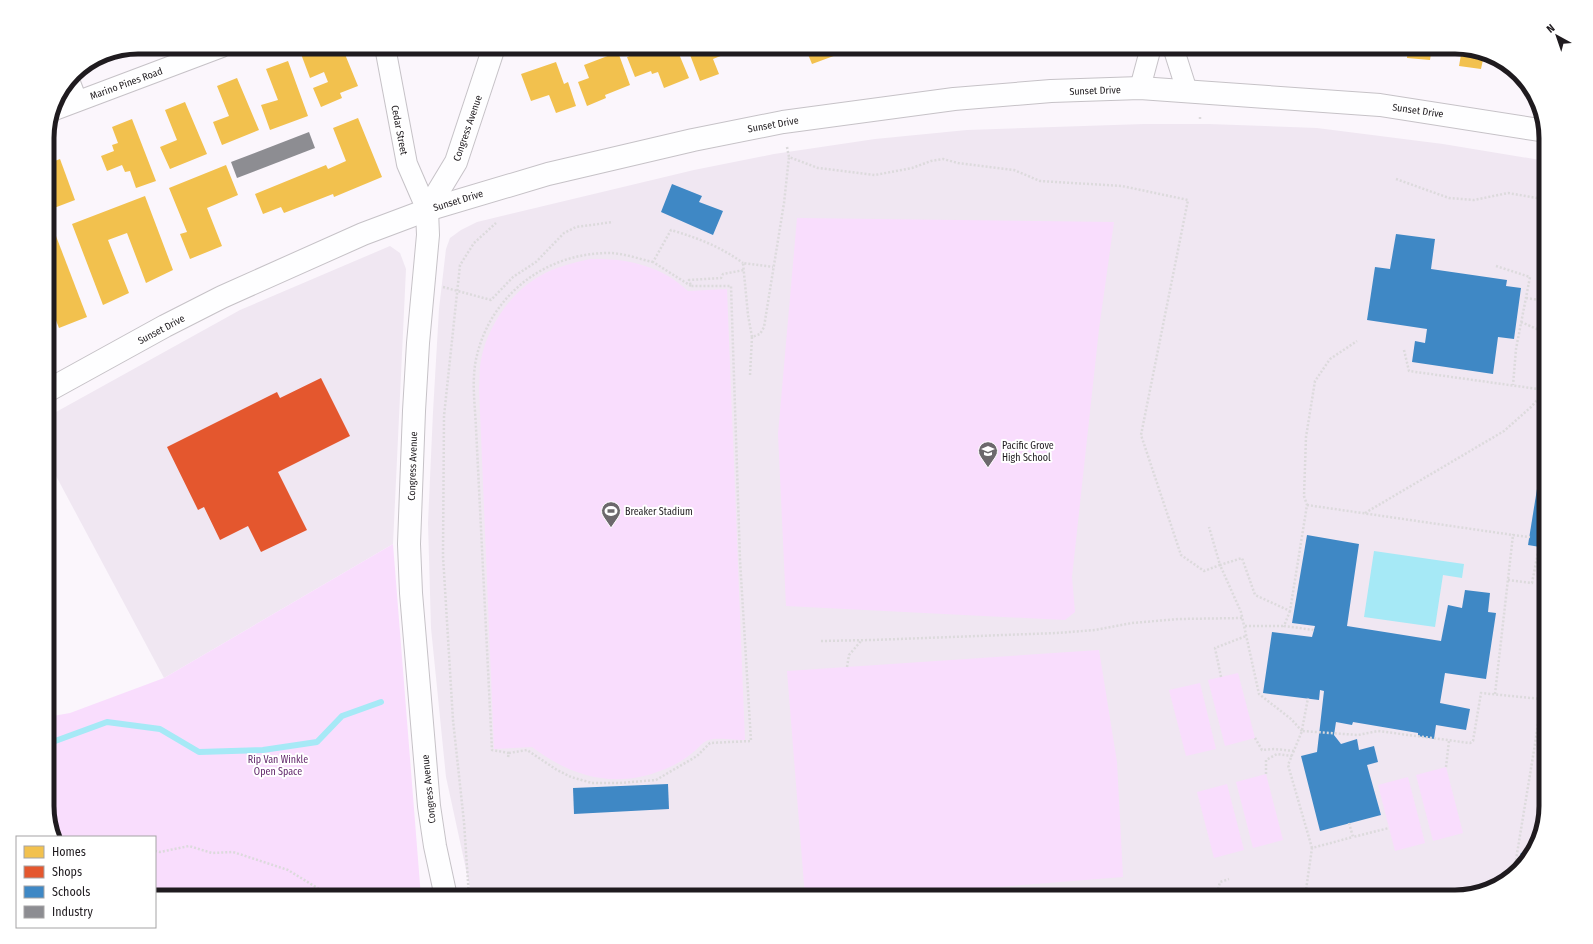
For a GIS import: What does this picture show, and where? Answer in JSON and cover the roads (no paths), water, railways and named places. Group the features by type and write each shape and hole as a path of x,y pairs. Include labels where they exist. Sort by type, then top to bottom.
{"main road":[{"name":"Congress Avenue","path":"444,890 435,846 429,806 409,544 418,343 428,235 427,210 456,162 492,54"},
{"name":"Sunset Drive","path":"54,387 222,297 363,234 427,210 548,174 693,140 783,122 954,99 1051,91 1140,88 1380,105 1466,117 1539,130"}],"street":[{"name":"Marino Pines Road","path":"59,108 203,54"},
{"name":"Cedar Street","path":"386,54 407,164 427,210"},
{"path":"1140,88 1149,54"},
{"path":"1175,54 1187,91"},
{"path":"71,86 77,101"}],"water":[{"path":"1374,551 1464,564 1462,578 1443,575 1435,627 1364,617"}],"waterway":[{"path":"54,741 107,722 160,729 199,752 263,750 317,742 342,716 381,702"}],"place":[{"name":"Pacific Grove High School","path":"988,468"},
{"name":"Breaker Stadium","path":"611,528"}],"park label":[{"name":"Rip Van Winkle Open Space","path":"278,764"}]}
